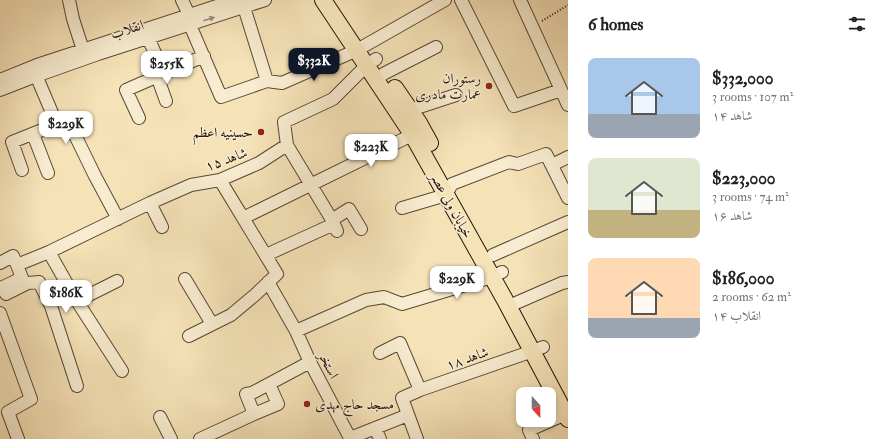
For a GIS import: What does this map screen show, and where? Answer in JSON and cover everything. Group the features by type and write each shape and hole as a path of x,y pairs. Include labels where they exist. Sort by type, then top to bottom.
{"main road":[{"name":"خیابان ولی عصر","path":"331,3 418,132 538,349 568,396"},
{"name":"خیابان ولی عصر","path":"449,189 492,255 497,274"},
{"name":"خیابان ولی عصر","path":"538,349 567,416"}],"street":[{"path":"69,0 73,19 83,50"},
{"path":"182,0 221,97 267,81 282,83 362,48 445,0"},
{"name":"انقلاب","path":"0,90 34,72 83,50 146,34 241,2 265,0"},
{"path":"315,0 331,3"},
{"path":"461,0 514,106 561,90"},
{"path":"520,0 568,105"},
{"path":"241,2 267,81"},
{"path":"146,34 161,75 166,101"},
{"name":"انقلاب","path":"0,80 98,54 146,34"},
{"path":"381,76 436,46"},
{"path":"139,118 126,90 204,56"},
{"path":"334,225 287,145 284,122 333,99 371,62"},
{"path":"34,72 58,127 75,135 94,176 118,219"},
{"path":"405,113 456,95"},
{"path":"22,170 12,142 57,124"},
{"path":"243,218 418,132"},
{"path":"33,134 48,173"},
{"name":"شاهد ۱۵","path":"17,265 49,252 150,203 191,185 220,180 259,163 287,145"},
{"path":"402,208 509,162 518,164 546,154 568,198"},
{"path":"552,165 568,157"},
{"path":"188,336 230,315 256,294 277,274 220,180"},
{"path":"150,203 162,228"},
{"path":"266,255 334,225 349,209 361,229"},
{"path":"492,255 568,222"},
{"path":"49,252 77,301 122,371"},
{"path":"0,263 14,256 22,278 3,287 6,294 28,283 39,282 51,306 77,386"},
{"path":"296,331 366,300 384,297 402,304 497,274"},
{"path":"185,279 212,324"},
{"path":"77,301 117,281"},
{"name":"استخر","path":"268,282 296,331 310,362 350,438 378,433 408,415"},
{"path":"514,304 562,283 568,282"},
{"path":"0,313 31,399 4,413 18,439"},
{"path":"380,353 400,343 420,390"},
{"name":"شاهد ۱۸","path":"408,415 402,398 420,390 538,349"},
{"path":"254,414 246,394 252,393 310,362"},
{"path":"200,439 278,404 269,384"},
{"path":"408,415 417,439"},
{"path":"531,435 567,416"},
{"path":"160,417 171,439"}],"path":[{"path":"532,26 568,5"}],"place":[{"name":"رستوران عمارت مادری","path":"489,86"},
{"name":"حسینیه اعظم","path":"261,132"},
{"name":"مسجد حاج مهدی","path":"307,404"}]}
